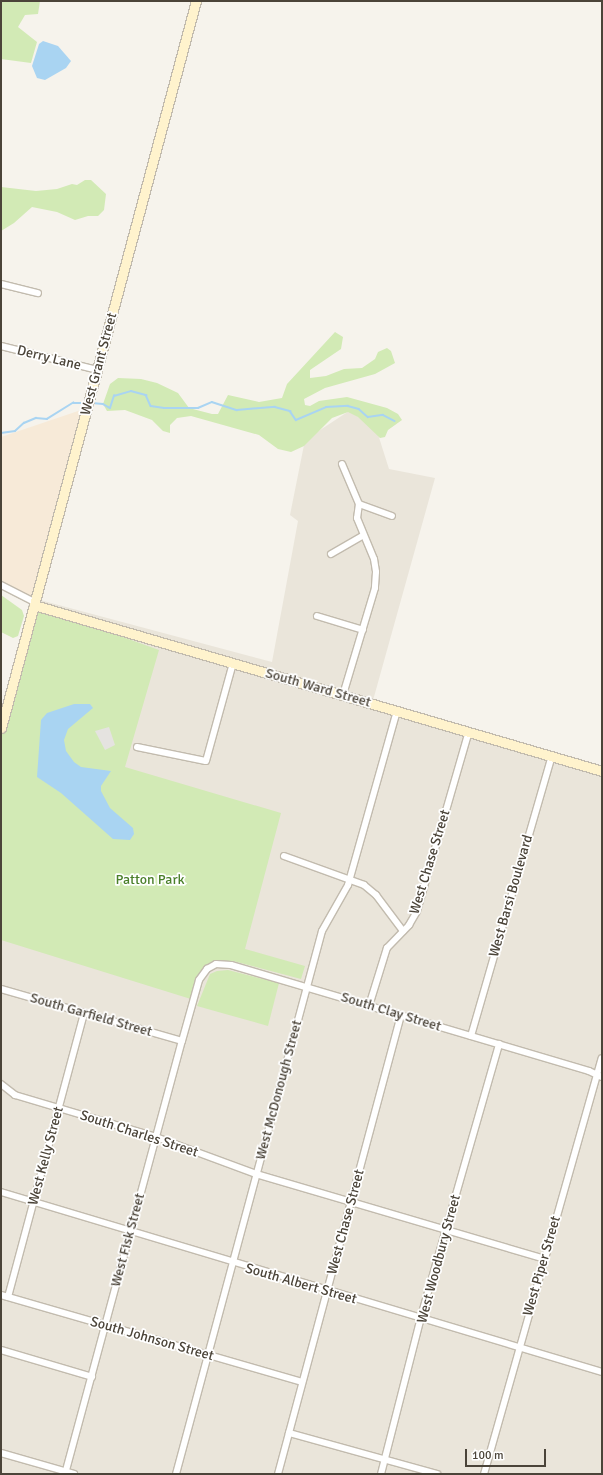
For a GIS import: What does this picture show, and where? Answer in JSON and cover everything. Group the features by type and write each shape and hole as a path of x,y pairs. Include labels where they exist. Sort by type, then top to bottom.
{"main road":[{"name":"West Grant Street","path":"1,728 196,1"},
{"name":"South Ward Street","path":"35,603 233,663 602,770"}],"street":[{"path":"1,284 38,293"},
{"name":"Derry Lane","path":"1,346 97,370"},
{"path":"342,464 359,504 357,518 362,536 374,559 376,572 375,588 343,695"},
{"path":"359,504 392,516"},
{"path":"331,554 362,536"},
{"path":"1,585 35,603"},
{"path":"317,616 363,630"},
{"path":"137,748 206,761 233,663"},
{"name":"West McDonough Street","path":"176,1474 322,931 350,879 397,711"},
{"name":"West Chase Street","path":"369,1006 387,948 403,931 417,911 469,732"},
{"name":"West Barsi Boulevard","path":"471,1036 552,756"},
{"path":"284,856 350,879 370,890 403,931"},
{"name":"South Clay Street","path":"192,1006 205,971 220,964 307,987 499,1044 600,1076"},
{"name":"South Garfield Street","path":"1,989 182,1041"},
{"name":"West Fisk Street","path":"65,1473 192,1006"},
{"name":"West Kelly Street","path":"8,1297 84,1014"},
{"name":"West Chase Street","path":"278,1474 401,1016"},
{"name":"West Woodbury Street","path":"381,1474 422,1320 422,1313 499,1044"},
{"name":"West Piper Street","path":"484,1474 518,1348 600,1076 602,1058"},
{"name":"South Charles Street","path":"1,1084 15,1096 156,1137 256,1174 544,1259"},
{"name":"South Albert Street","path":"1,1192 33,1204 232,1264 602,1372"},
{"name":"South Johnson Street","path":"1,1295 302,1382"},
{"path":"1,1350 92,1377"},
{"path":"289,1433 437,1474"},
{"path":"1,1453 65,1473 74,1474"}],"shaded area":[{"path":"87,408 35,602 1,585 1,437"},
{"path":"349,411 376,428 389,469 435,478 372,704 602,771 602,1474 1,1474 1,727 36,599 272,662 298,521 290,515 305,440"},
{"path":"109,727 115,745 105,750 95,731"}],"green space":[{"path":"1,1 40,1 38,14 25,15 18,27 37,42 31,63 1,59"},
{"path":"85,180 91,180 106,194 104,210 98,216 88,216 75,220 57,212 32,207 14,223 1,231 1,187 36,191 57,189 72,184 77,185"},
{"path":"335,332 343,337 341,349 310,370 310,378 326,376 344,369 362,368 375,359 378,352 387,348 391,351 395,363 375,374 325,388 304,399 305,405 310,406 319,401 347,397 387,408 398,414 402,420 388,430 385,437 380,438 358,417 348,412 332,418 304,446 291,452 278,449 259,435 191,416 177,418 170,425 170,433 163,431 152,420 125,410 107,411 103,404 110,384 118,378 141,379 157,383 178,393 189,408 212,414 218,414 228,395 259,402 282,398 287,384"},
{"path":"1,595 22,610 24,616 18,636 13,638 1,632"},
{"name":"Patton Park","path":"34,605 159,650 125,767 281,813 245,949 305,966 301,979 233,961 229,964 207,969 194,1000 1,940 1,728"},
{"path":"228,970 279,983 268,1026 197,1006 210,974 217,971"}],"water":[{"path":"43,41 58,46 71,61 66,68 45,80 37,78 32,66 39,44"},
{"path":"74,704 90,704 93,708 68,729 64,740 66,751 74,762 81,767 111,771 101,786 101,791 110,808 133,828 134,834 130,840 113,839 61,793 37,777 41,720 47,713"}],"waterway":[{"path":"92,403 103,404 110,408 114,396 131,391 146,395 151,406 164,408 198,408 212,402 237,410 275,407 290,411 296,420 326,407 348,406 359,409 368,417 383,415 395,421"},
{"path":"1,433 15,431 24,423 36,418 47,419 73,403 84,403"}]}
